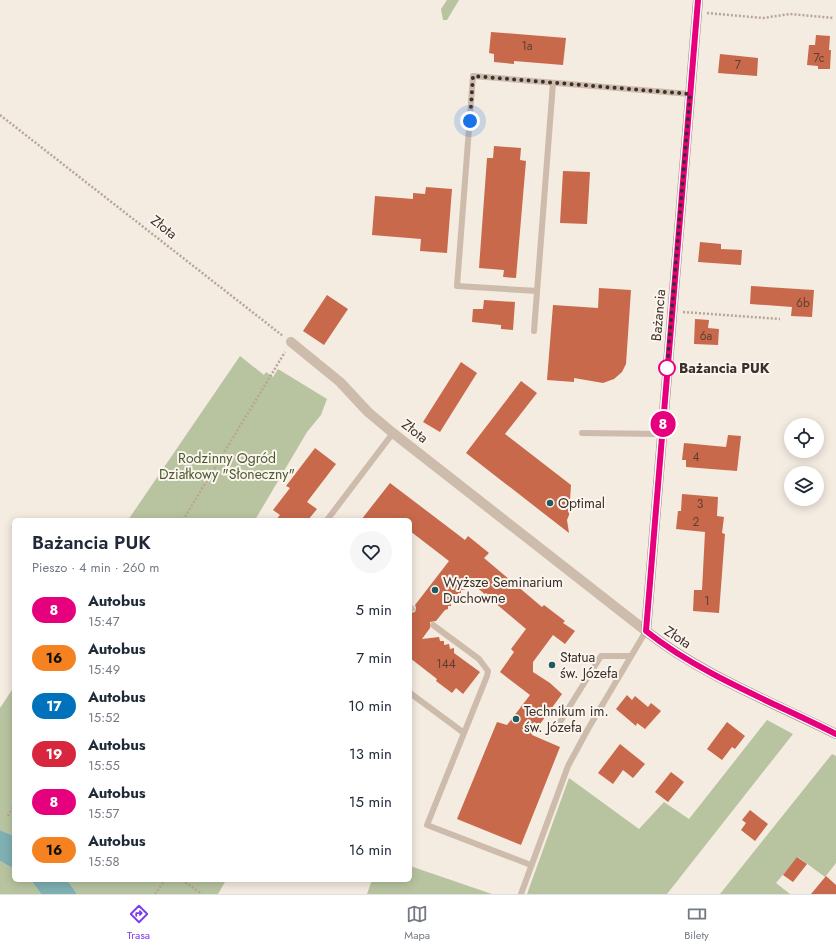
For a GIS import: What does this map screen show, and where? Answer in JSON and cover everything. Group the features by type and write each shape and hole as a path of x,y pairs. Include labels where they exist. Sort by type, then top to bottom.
{"street":[{"name":"Bażancia","path":"646,631 698,0"},
{"name":"Złota","path":"291,342 340,382 368,412 667,648 700,667 836,734"}],"lane":[{"path":"537,291 457,286 473,76 690,94"},
{"path":"534,331 553,82"},
{"path":"329,518 394,433"},
{"path":"582,433 662,434"},
{"path":"433,625 479,659 488,671 427,825 531,865"},
{"path":"521,894 568,766 630,656 646,631"},
{"path":"555,730 601,656 630,656"},
{"path":"412,694 464,733"}],"path":[{"path":"697,13 763,18 790,14 834,18"},
{"name":"Złota","path":"0,115 291,342"},
{"path":"672,310 780,319"},
{"path":"184,518 291,342"},
{"path":"8,816 12,809"},
{"path":"155,894 164,882"},
{"path":"185,882 202,894"}],"green space":[{"path":"447,0 459,0 447,20 443,20 441,9"},
{"name":"Rodzinny Ogród Działkowy \"Słoneczny\"","path":"240,356 264,375 266,372 273,377 278,369 327,399 321,415 307,432 256,518 129,518"},
{"path":"12,690 12,835 0,830 0,708"},
{"path":"767,720 793,734 667,894 527,894 569,778 639,829 664,802 689,819"},
{"path":"832,754 836,756 836,863 825,877 798,857 776,883 790,894 720,894"},
{"path":"0,861 12,868 12,882 32,882 41,894 0,894"},
{"path":"412,867 492,894 367,894 371,882 412,882"},
{"path":"68,882 225,882 218,894 77,894"}],"water":[{"path":"0,830 12,835 12,868 0,861"},
{"path":"32,882 68,882 77,894 41,894"}],"building":[{"path":"491,32 566,38 563,65 514,61 514,64 494,62 494,54 489,53"},
{"path":"816,35 830,36 830,69 818,69 818,66 807,65 809,45 815,45"},
{"path":"720,54 758,58 757,76 718,73"},
{"path":"494,146 521,148 520,160 526,161 516,278 503,277 504,270 479,268 487,158 493,158"},
{"path":"563,171 590,172 587,224 560,223"},
{"path":"426,187 452,189 447,253 420,251 421,239 372,235 375,196 413,199 413,193 425,194"},
{"path":"700,242 721,244 721,249 742,250 741,265 698,262"},
{"path":"751,286 814,290 812,317 791,316 792,307 750,304"},
{"path":"599,288 631,290 626,364 622,372 614,379 603,383 574,378 574,382 547,380 553,305 598,308"},
{"path":"327,295 348,309 324,345 303,331"},
{"path":"484,300 515,302 513,330 501,329 501,325 472,322 473,309 483,309"},
{"path":"695,319 709,320 708,328 719,329 718,345 694,344"},
{"path":"461,362 477,373 440,432 423,422"},
{"path":"521,381 537,393 505,434 571,485 569,515 567,520 569,533 466,453"},
{"path":"728,435 741,436 737,471 686,467 686,460 682,460 684,443 726,447"},
{"path":"315,448 336,464 307,502 317,509 310,518 278,518 280,515 273,510 290,488 286,486"},
{"path":"390,483 465,540 468,536 489,553 484,558 542,607 544,605 565,621 563,623 575,631 565,644 553,635 533,662 533,672 550,683 562,694 532,735 560,747 521,845 457,819 497,722 507,725 530,695 500,672 514,652 511,649 526,629 474,585 471,588 461,590 461,593 458,593 456,599 451,603 451,606 448,606 448,609 445,610 436,621 430,622 430,628 422,639 439,637 440,641 444,641 444,645 449,644 450,649 454,648 454,653 480,672 463,694 456,688 452,693 412,660 412,613 415,612 415,605 449,561 412,533 412,518 363,518"},
{"path":"682,494 718,497 717,516 724,517 722,533 725,534 719,613 693,611 694,590 702,590 705,532 676,529 678,511 681,511"},
{"path":"627,695 632,700 635,696 648,707 651,703 661,711 645,729 637,723 636,726 616,709"},
{"path":"727,722 745,736 735,749 732,747 722,760 707,749"},
{"path":"620,744 645,764 633,778 623,770 613,784 598,773"},
{"path":"671,772 684,782 668,802 655,792"},
{"path":"750,810 768,824 755,841 741,830 746,823 742,820"},
{"path":"797,857 807,864 793,882 783,875"},
{"path":"826,876 836,885 836,894 811,894"}],"bus line":[{"name":"8","path":"698,0 646,631 667,648 700,667 836,734"}],"place":[{"name":"Bażancia PUK","path":"667,368"},
{"name":"Optimal","path":"550,503"},
{"name":"Wyższe Seminarium Duchowne","path":"435,590"},
{"name":"Statua św. Józefa","path":"552,665"},
{"name":"Technikum im. św. Józefa","path":"516,719"}],"route":[{"path":"470,121 473,76 690,94 667,368"}]}
